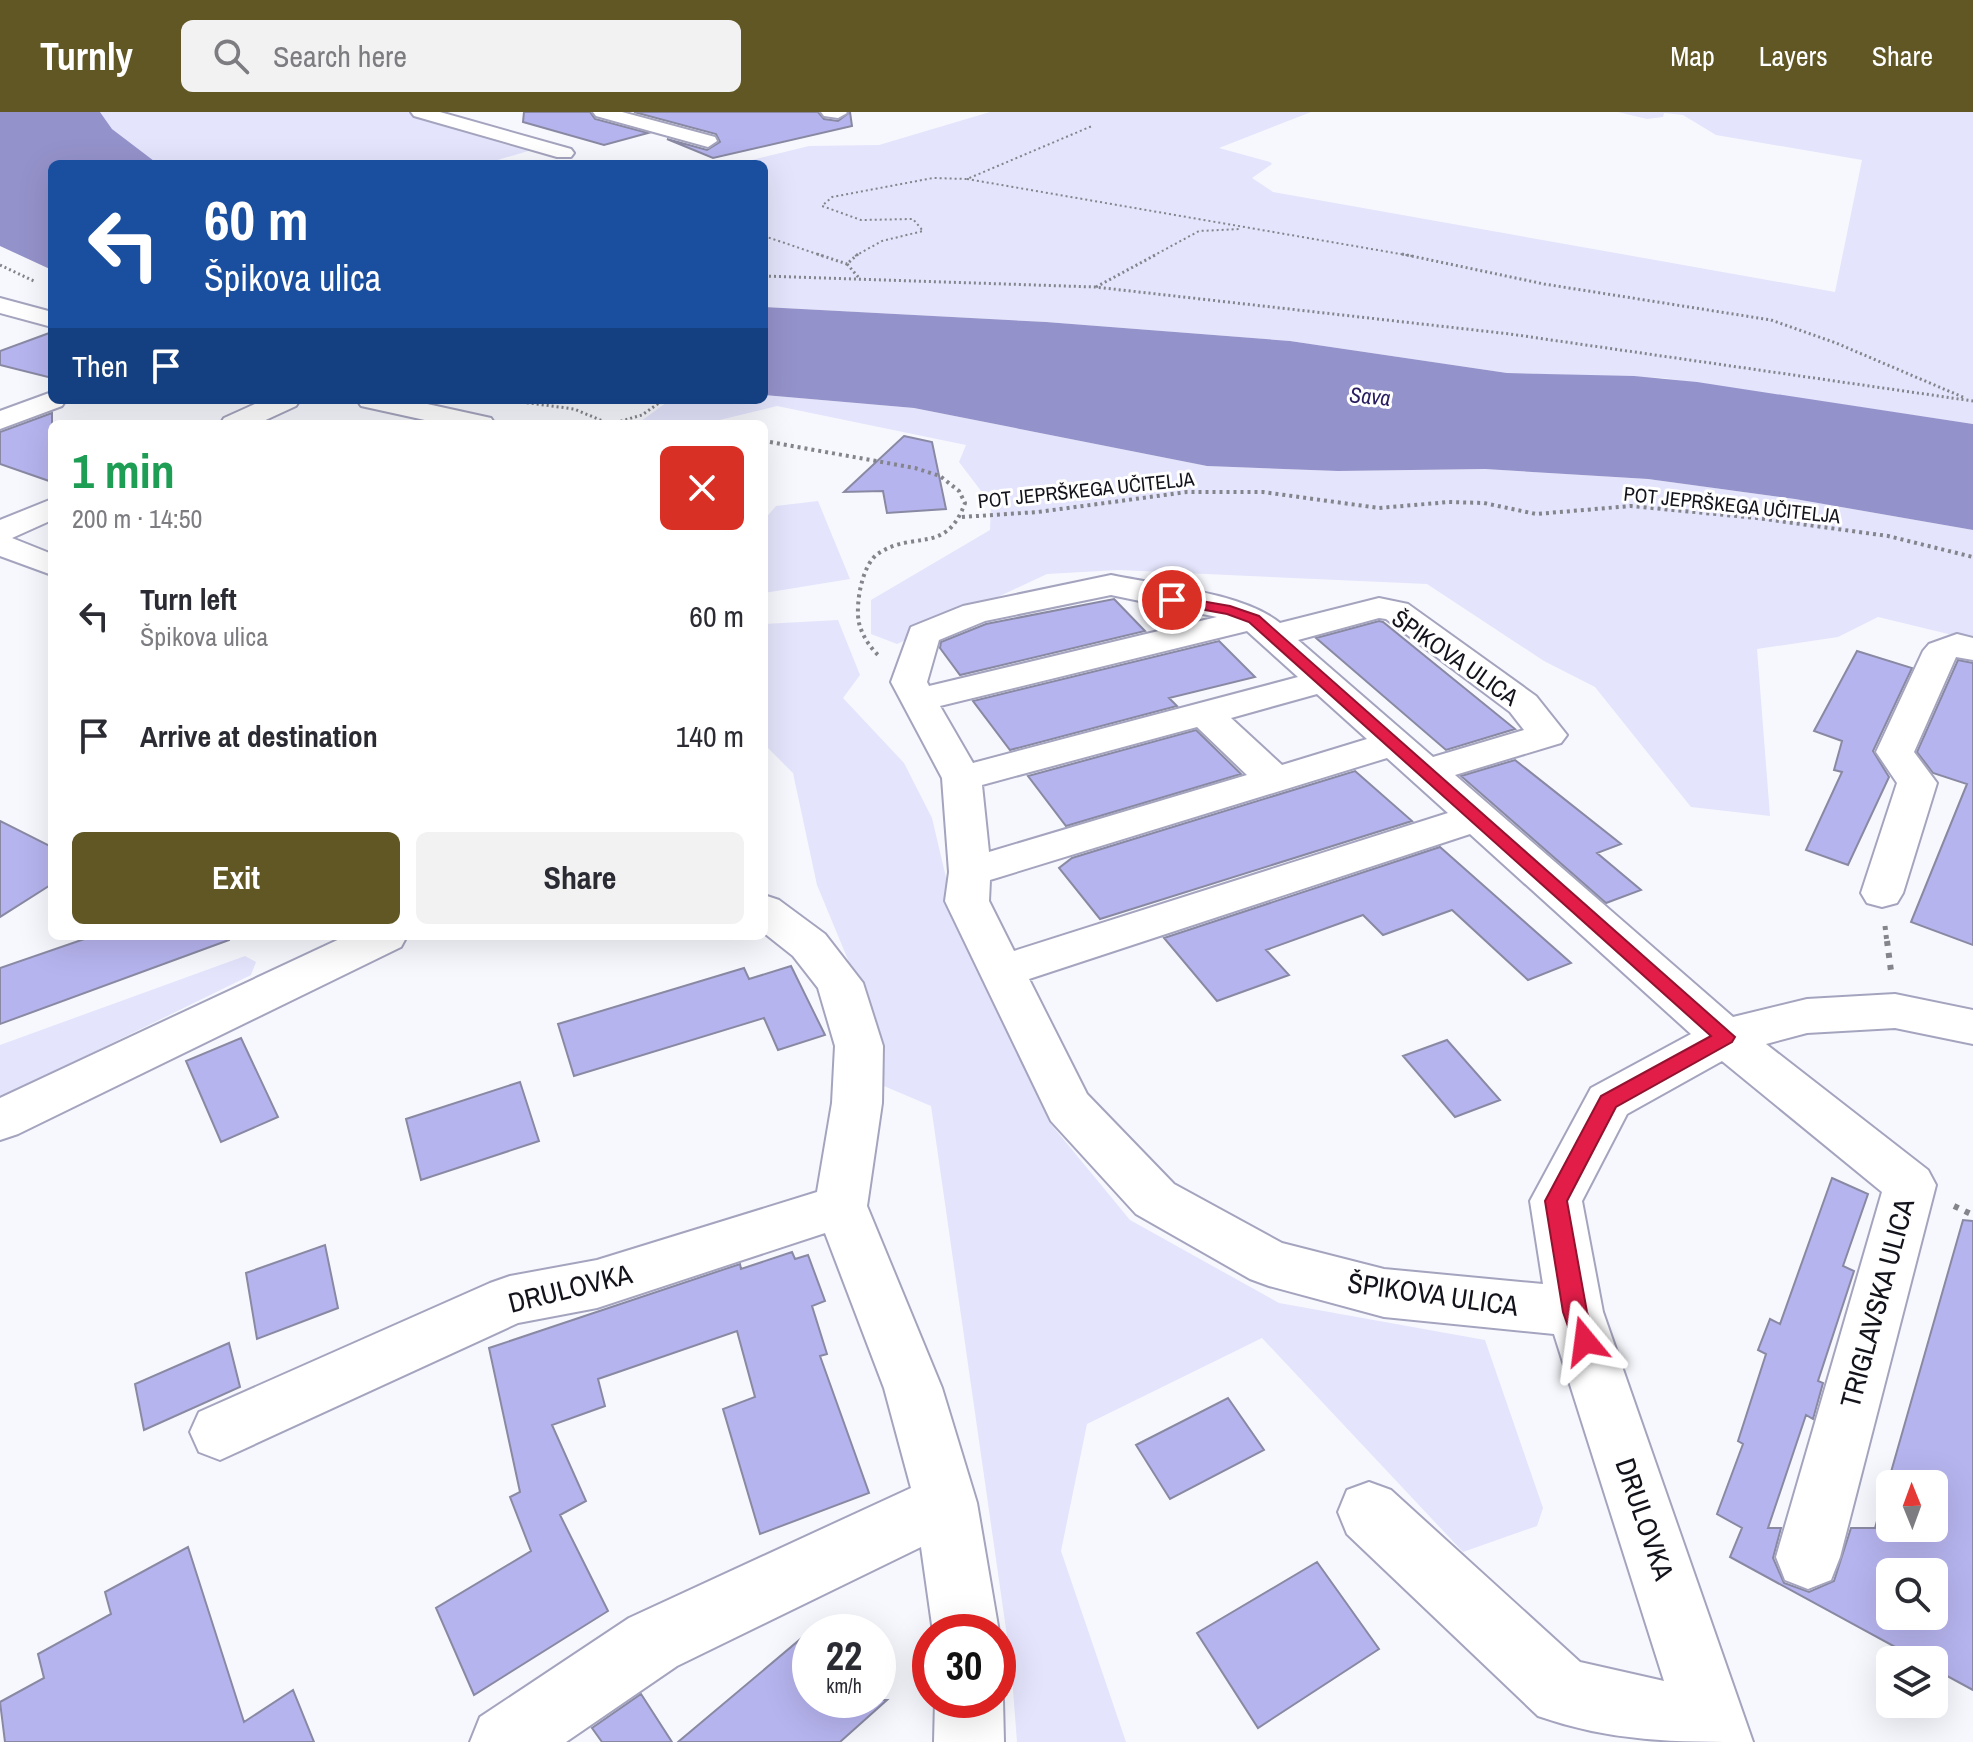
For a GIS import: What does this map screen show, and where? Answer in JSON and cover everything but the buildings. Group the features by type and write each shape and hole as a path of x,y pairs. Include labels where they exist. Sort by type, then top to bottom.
{"street":[{"path":"420,112 564,153"},
{"path":"602,112 708,141"},
{"path":"0,305 48,319"},
{"path":"0,421 48,402"},
{"path":"243,420 277,404"},
{"path":"389,404 463,420"},
{"path":"0,532 48,510"},
{"path":"0,545 48,563"},
{"path":"914,691 923,634 975,613 1111,585 1230,610 1263,627 1725,1037"},
{"name":"ŠPIKOVA ULICA","path":"1424,772 1548,735 1523,704 1396,611 1379,608 914,691 962,778 970,872 967,901 1000,972 1069,1107 1155,1199 1269,1263 1384,1293 1575,1312"},
{"path":"1882,893 1917,783 1895,752 1941,651 1957,644 1973,649"},
{"path":"962,778 1322,682"},
{"path":"1204,713 1273,778"},
{"path":"970,872 1392,744"},
{"path":"1000,972 1476,818"},
{"path":"768,913 809,945 840,983 859,1046 857,1103 841,1206 913,1388 946,1503 963,1614"},
{"path":"0,1120 377,940"},
{"path":"1575,1312 1556,1201 1609,1101 1725,1037 1807,1016 1895,1011 1973,1027"},
{"name":"TRIGLAVSKA ULICA","path":"1725,1037 1910,1185 1808,1557"},
{"name":"DRULOVKA","path":"220,1432 510,1300 597,1284 841,1206"},
{"name":"DRULOVKA","path":"1575,1312 1716,1734"},
{"path":"505,1742 653,1642 946,1503"},
{"name":"DRULOVKA","path":"1369,1512 1562,1692 1716,1734"},
{"path":"969,1718 969,1742"}],"path":[{"path":"967,179 1092,126"},
{"path":"768,276 1095,287 1510,334 1973,401 1836,343 1771,320 1544,284 1393,252 967,179 933,178 832,197 822,206 861,220 913,219 923,231 874,242 860,249 847,264"},
{"path":"1095,287 1199,231 1251,228"},
{"path":"768,237 847,264 860,279"},
{"path":"0,265 42,284"},
{"path":"534,404 575,410 605,420"},
{"path":"625,420 642,415 658,404"},
{"name":"POT JEPRŠKEGA UČITELJA","path":"770,442 915,468 940,476 959,491 965,503 962,517 952,531 878,552 868,561 858,616 867,644 914,691"},
{"name":"POT JEPRŠKEGA UČITELJA","path":"962,517 1038,512 1187,492 1263,492 1379,508 1449,502 1484,503 1536,514 1631,506 1757,518 1888,536 1973,557"},
{"path":"1882,893 1895,1011"}],"shaded area":[{"path":"100,112 412,112 535,149 498,160 153,160 112,129"},
{"path":"990,112 1311,112 1219,148 1270,162 1272,164 1252,178 1273,192 1835,292 1862,160 1716,135 1683,115 1664,113 1663,117 1647,119 1618,112 1973,112 1973,424 1664,378 1507,373 1290,341 1046,322 768,307 768,160 752,160 809,146 879,145"},
{"path":"768,395 914,408 1207,466 1338,471 1485,469 1648,479 1795,499 1973,530 1973,640 1878,617 1838,637 1757,649 1770,816 1691,807 1595,687 1544,661 1427,584 1118,570 1047,574 897,644 871,634 871,600 990,530 991,504 959,462 966,445 777,406 719,420 642,420 664,404 768,404"},
{"path":"818,501 850,579 768,592 768,515 776,506"},
{"path":"838,620 860,675 843,698 904,763 932,818 952,903 1050,1123 1130,1220 1279,1303 1485,1340 1543,1508 1537,1526 1463,1552 1262,1338 1087,1424 1061,1551 1126,1742 1017,1742 1016,1614 1004,1614 931,1106 865,1078 858,984 817,885 793,773 768,748 768,624"},
{"path":"245,956 256,962 251,975 0,1098 0,1045"}],"water":[{"path":"0,112 100,112 112,129 153,160 48,160 48,268 0,246"},
{"name":"Sava","path":"768,307 1046,322 1290,341 1507,373 1634,376 1697,382 1973,424 1973,530 1795,499 1648,479 1485,469 1338,471 1207,466 914,408 768,395"}],"route":[{"path":"1172,600 1230,610 1254,619 1725,1037 1609,1101 1556,1201 1575,1312 1585,1341"}]}
